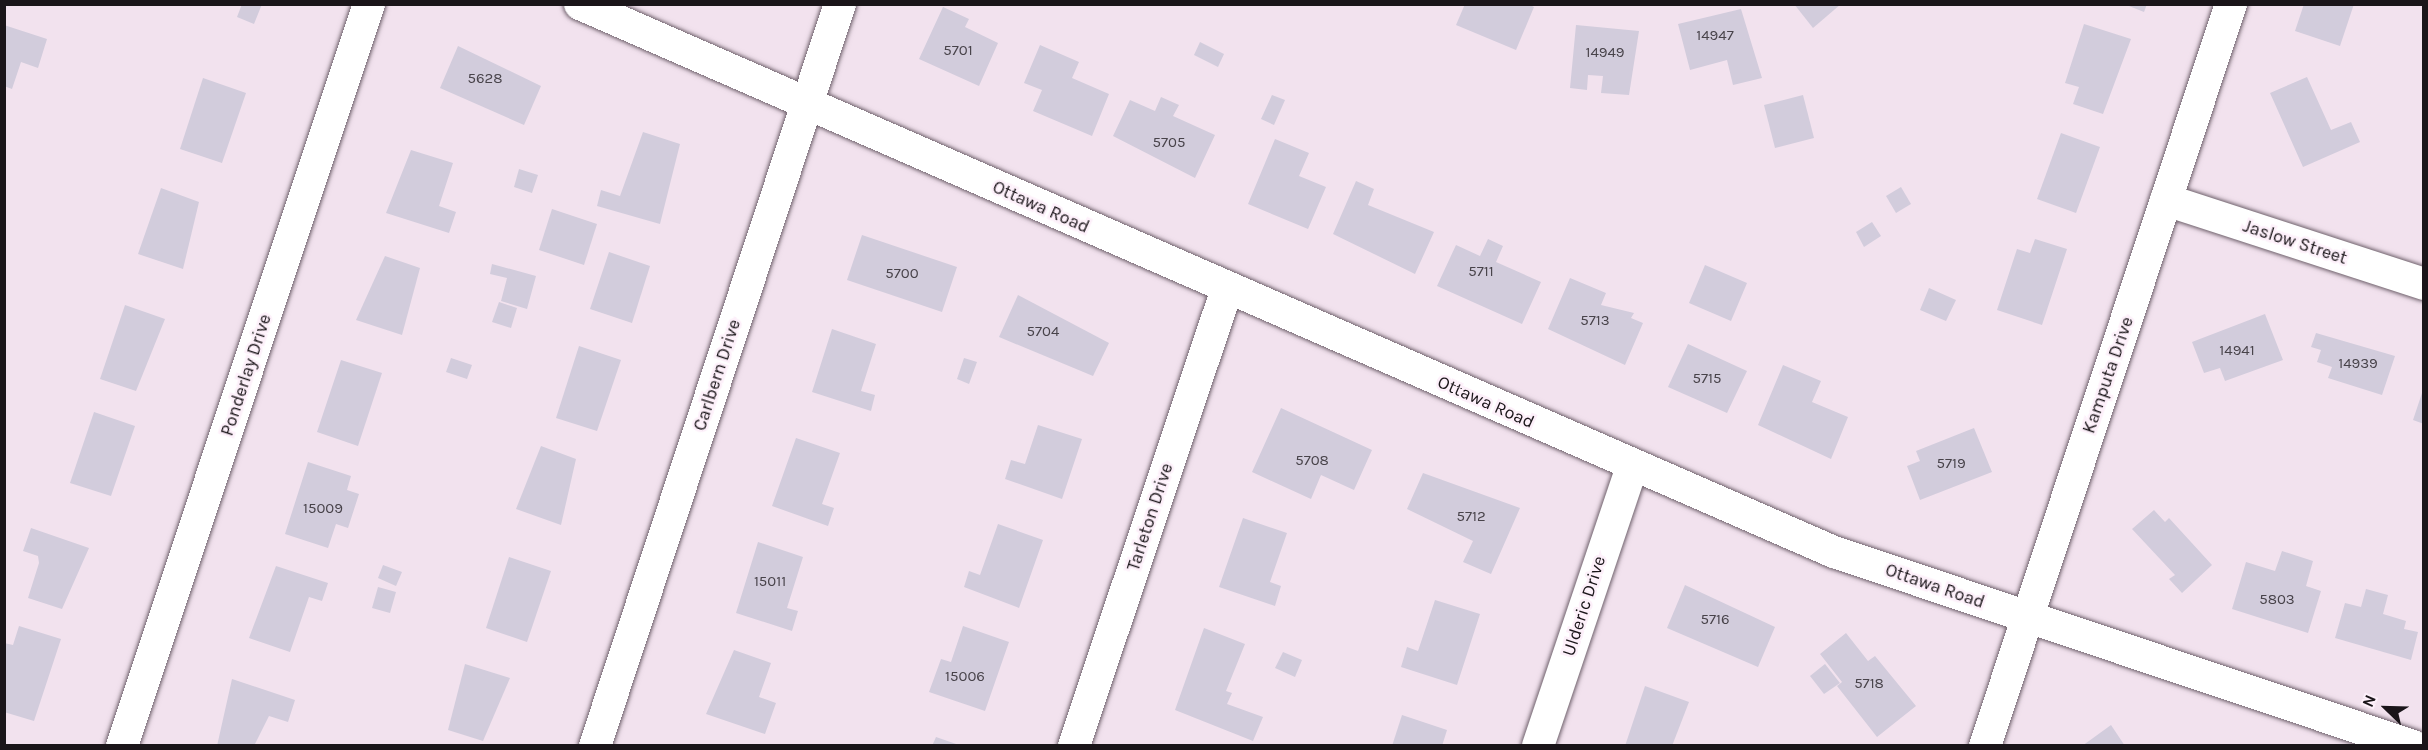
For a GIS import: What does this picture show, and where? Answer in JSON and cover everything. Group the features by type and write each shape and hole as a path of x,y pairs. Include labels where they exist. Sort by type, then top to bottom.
{"street":[{"name":"Ponderlay Drive","path":"122,746 369,4"},
{"name":"Ottawa Road","path":"579,4 1632,466 1834,552 2413,746"},
{"name":"Carlbern Drive","path":"595,746 840,4"},
{"name":"Kamputa Drive","path":"1985,746 2230,4"},
{"name":"Jaslow Street","path":"2166,200 2424,284"},
{"name":"Tarleton Drive","path":"1074,746 1227,289"},
{"name":"Ulderic Drive","path":"1538,746 1632,466"}],"building":[{"path":"242,4 262,4 254,24 237,17"},
{"path":"1465,4 1528,4 1534,7 1516,50 1456,25"},
{"path":"1794,4 1841,4 1813,28"},
{"path":"2124,4 2147,4 2144,12"},
{"path":"2304,4 2354,4 2340,46 2295,31"},
{"path":"943,7 969,19 965,27 998,43 979,86 919,59"},
{"path":"1741,9 1762,78 1733,85 1727,60 1690,70 1678,24"},
{"path":"2084,24 2131,39 2103,114 2073,104 2079,87 2065,83"},
{"path":"4,25 47,39 38,68 21,62 12,89 4,86"},
{"path":"1576,25 1639,31 1629,95 1601,93 1603,76 1588,75 1587,90 1570,88"},
{"path":"1200,42 1224,54 1218,67 1194,55"},
{"path":"1040,45 1079,62 1072,78 1109,94 1092,136 1033,111 1042,90 1024,83"},
{"path":"458,46 541,86 524,125 440,88"},
{"path":"2307,77 2331,130 2351,122 2360,142 2303,167 2270,93"},
{"path":"203,78 246,93 222,163 180,149"},
{"path":"1272,95 1285,100 1274,125 1261,119"},
{"path":"1803,95 1814,138 1775,148 1764,105"},
{"path":"1161,97 1179,105 1173,116 1215,135 1195,178 1113,136 1130,100 1155,111"},
{"path":"643,132 680,144 660,224 597,206 601,190 620,196"},
{"path":"2061,133 2100,147 2076,213 2037,199"},
{"path":"1275,139 1309,153 1299,176 1326,187 1308,229 1248,204"},
{"path":"411,150 453,163 439,206 456,212 449,233 386,213"},
{"path":"519,169 538,175 532,193 514,187"},
{"path":"1356,181 1374,189 1368,205 1434,232 1415,274 1333,234"},
{"path":"1901,187 1911,204 1896,213 1886,196"},
{"path":"161,188 199,202 183,269 138,254"},
{"path":"552,209 597,224 584,265 539,250"},
{"path":"1872,222 1881,236 1864,247 1856,232"},
{"path":"862,235 957,267 942,312 847,280"},
{"path":"1488,239 1503,246 1496,262 1541,282 1522,324 1437,286 1456,245 1480,256"},
{"path":"2035,239 2067,249 2042,325 1997,310 2017,249 2030,253"},
{"path":"609,252 650,266 632,323 590,309"},
{"path":"385,256 420,268 402,335 356,320"},
{"path":"492,264 536,276 527,309 501,301 507,278 490,274"},
{"path":"1705,265 1747,283 1731,321 1689,303"},
{"path":"1570,278 1606,293 1601,305 1634,313 1631,318 1643,323 1625,365 1548,329"},
{"path":"1929,288 1956,300 1946,321 1920,310"},
{"path":"1018,295 1109,343 1093,376 999,337"},
{"path":"499,302 517,308 511,328 492,322"},
{"path":"125,305 165,319 136,391 100,379"},
{"path":"2265,314 2283,360 2225,381 2220,368 2204,373 2192,342"},
{"path":"832,329 876,344 861,391 875,395 871,411 812,392"},
{"path":"2316,333 2395,356 2382,395 2328,378 2332,367 2317,362 2321,350 2311,347"},
{"path":"1688,344 1747,371 1727,413 1668,387"},
{"path":"579,346 621,360 597,431 556,418"},
{"path":"451,358 472,365 467,379 446,372"},
{"path":"964,358 977,362 969,384 957,379"},
{"path":"341,360 382,373 358,446 317,432"},
{"path":"1783,365 1821,381 1812,402 1848,417 1831,459 1758,425"},
{"path":"2424,390 2424,424 2413,420"},
{"path":"1281,408 1372,450 1354,490 1321,475 1311,499 1252,472"},
{"path":"94,412 135,426 111,496 70,483"},
{"path":"1038,425 1082,439 1062,499 1005,479 1011,460 1025,464"},
{"path":"1974,428 1992,472 1920,500 1907,466 1920,461 1916,451"},
{"path":"796,438 840,453 822,504 834,508 828,526 772,506"},
{"path":"541,446 576,459 561,525 516,509"},
{"path":"308,462 351,476 347,490 359,494 348,528 336,524 328,548 285,534"},
{"path":"1423,473 1520,508 1491,574 1463,562 1473,541 1407,509"},
{"path":"2154,510 2165,522 2169,518 2212,565 2182,593 2169,579 2175,575 2132,529"},
{"path":"1243,518 1287,533 1270,582 1281,586 1275,606 1219,587"},
{"path":"998,524 1043,540 1019,608 964,587 969,571 980,575"},
{"path":"31,528 89,548 62,609 28,598 39,563 38,556 23,551"},
{"path":"758,542 803,557 787,608 798,611 792,631 736,613"},
{"path":"2282,551 2313,561 2306,586 2321,591 2308,633 2232,609 2246,562 2275,571"},
{"path":"509,557 551,571 527,642 486,628"},
{"path":"383,565 402,572 396,586 378,578"},
{"path":"276,566 328,583 322,601 309,597 290,652 249,638"},
{"path":"1685,585 1775,627 1758,667 1667,628"},
{"path":"378,587 396,592 390,613 372,608"},
{"path":"2366,589 2388,595 2383,614 2406,621 2404,629 2418,632 2411,660 2335,638 2345,603 2361,607"},
{"path":"1435,600 1480,614 1457,685 1401,667 1407,647 1418,651"},
{"path":"19,626 61,639 34,721 4,712 4,643 13,645"},
{"path":"963,626 1009,642 985,711 929,692 941,659 951,662"},
{"path":"1204,628 1245,644 1226,691 1232,693 1227,704 1263,717 1253,741 1175,710"},
{"path":"1846,633 1868,661 1875,656 1916,706 1877,737 1837,686 1842,682 1820,654"},
{"path":"734,650 771,663 759,697 776,703 765,734 706,714"},
{"path":"1283,652 1302,660 1295,677 1275,668"},
{"path":"465,664 510,678 483,741 448,730"},
{"path":"1825,664 1840,683 1824,694 1810,676"},
{"path":"232,679 295,700 288,722 269,716 254,746 217,746"},
{"path":"1645,686 1689,702 1672,746 1625,746"},
{"path":"1402,715 1447,730 1442,746 1392,746"},
{"path":"2111,725 2125,746 2082,746"},
{"path":"936,737 959,745 959,746 932,746"}]}
